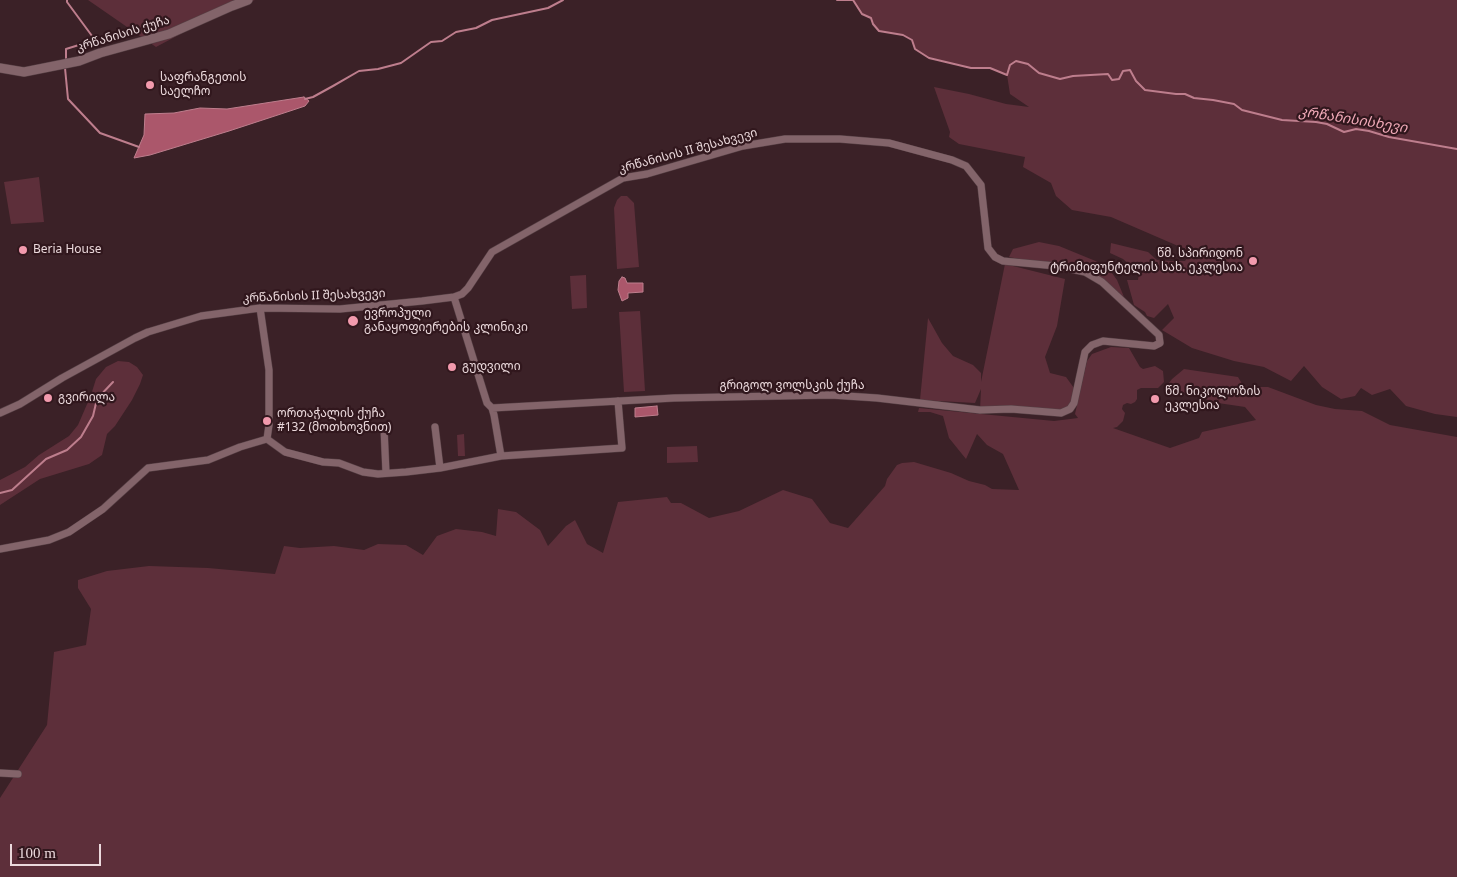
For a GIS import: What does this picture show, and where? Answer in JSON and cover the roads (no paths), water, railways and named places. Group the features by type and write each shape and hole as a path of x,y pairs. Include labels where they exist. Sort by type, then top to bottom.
{"street":[{"name":"კრწანისის ქუჩა","path":"0,68 24,72 79,61 100,53 169,34 248,0"},
{"name":"კრწანისის II შესახვევი","path":"0,413 20,404 102,356 148,332 200,316 260,308 340,309 454,297 462,294 468,288 492,252 623,178 647,174 742,146 785,139 840,139 889,143 952,160 966,166 981,185 988,248 995,257 1003,261 1056,266 1085,272 1102,282 1159,335 1160,343"},
{"path":"454,297 487,403 492,408 501,456"},
{"path":"260,308 268,370 270,425 267,438"},
{"name":"გრიგოლ ვოლსკის ქუჩა","path":"492,408 740,395 830,395 877,398 980,410 1011,409 1061,413 1070,409 1074,403 1085,352 1092,345 1103,341 1154,346 1160,343"},
{"path":"267,438 285,452 323,462 339,463 363,472 386,473 440,468 501,456 622,448 618,401"},
{"path":"435,427 440,468"},
{"path":"384,428 386,473"},
{"path":"0,549 50,540 68,532 103,509 148,468 208,460 267,438"},
{"path":"0,773 18,774"}],"waterway":[{"name":"კრწანისისხევი","path":"66,60 66,49 95,40 67,0"},
{"name":"კრწანისისხევი","path":"305,99 313,97 359,71 378,69 401,63 431,42 442,41 456,32 476,28 492,20 548,8 563,0"},
{"name":"კრწანისისხევი","path":"837,0 852,0"},
{"name":"კრწანისისხევი","path":"853,0 862,14 871,18 879,31 903,35 912,40 915,49 929,58 971,68 990,68 1007,75 1010,65 1016,61 1028,64 1039,73 1060,79 1073,76 1108,74 1112,80 1119,79 1123,71 1130,70 1136,81 1145,90 1185,94 1194,98 1234,104 1242,110 1282,120 1327,124 1344,132 1356,129 1457,149"},
{"name":"კრწანისისხევი","path":"65,68 68,99 100,133 139,147"},
{"path":"0,493 12,490 46,459 67,450 81,437 93,416 97,399 113,382"}],"place":[{"name":"საფრანგეთის საელჩო","path":"150,85"},
{"name":"Beria House","path":"23,250"},
{"name":"წმ. სპირიდონ ტრიმიფუნტელის სახ. ეკლესია","path":"1253,261"},
{"name":"ევროპული განაყოფიერების კლინიკი","path":"353,321"},
{"name":"გუდვილი","path":"452,367"},
{"name":"გვირილა","path":"48,398"},
{"name":"წმ. ნიკოლოზის ეკლესია","path":"1155,399"},
{"name":"ორთაჭალის ქუჩა #132 (მოთხოვნით)","path":"267,421"}]}
